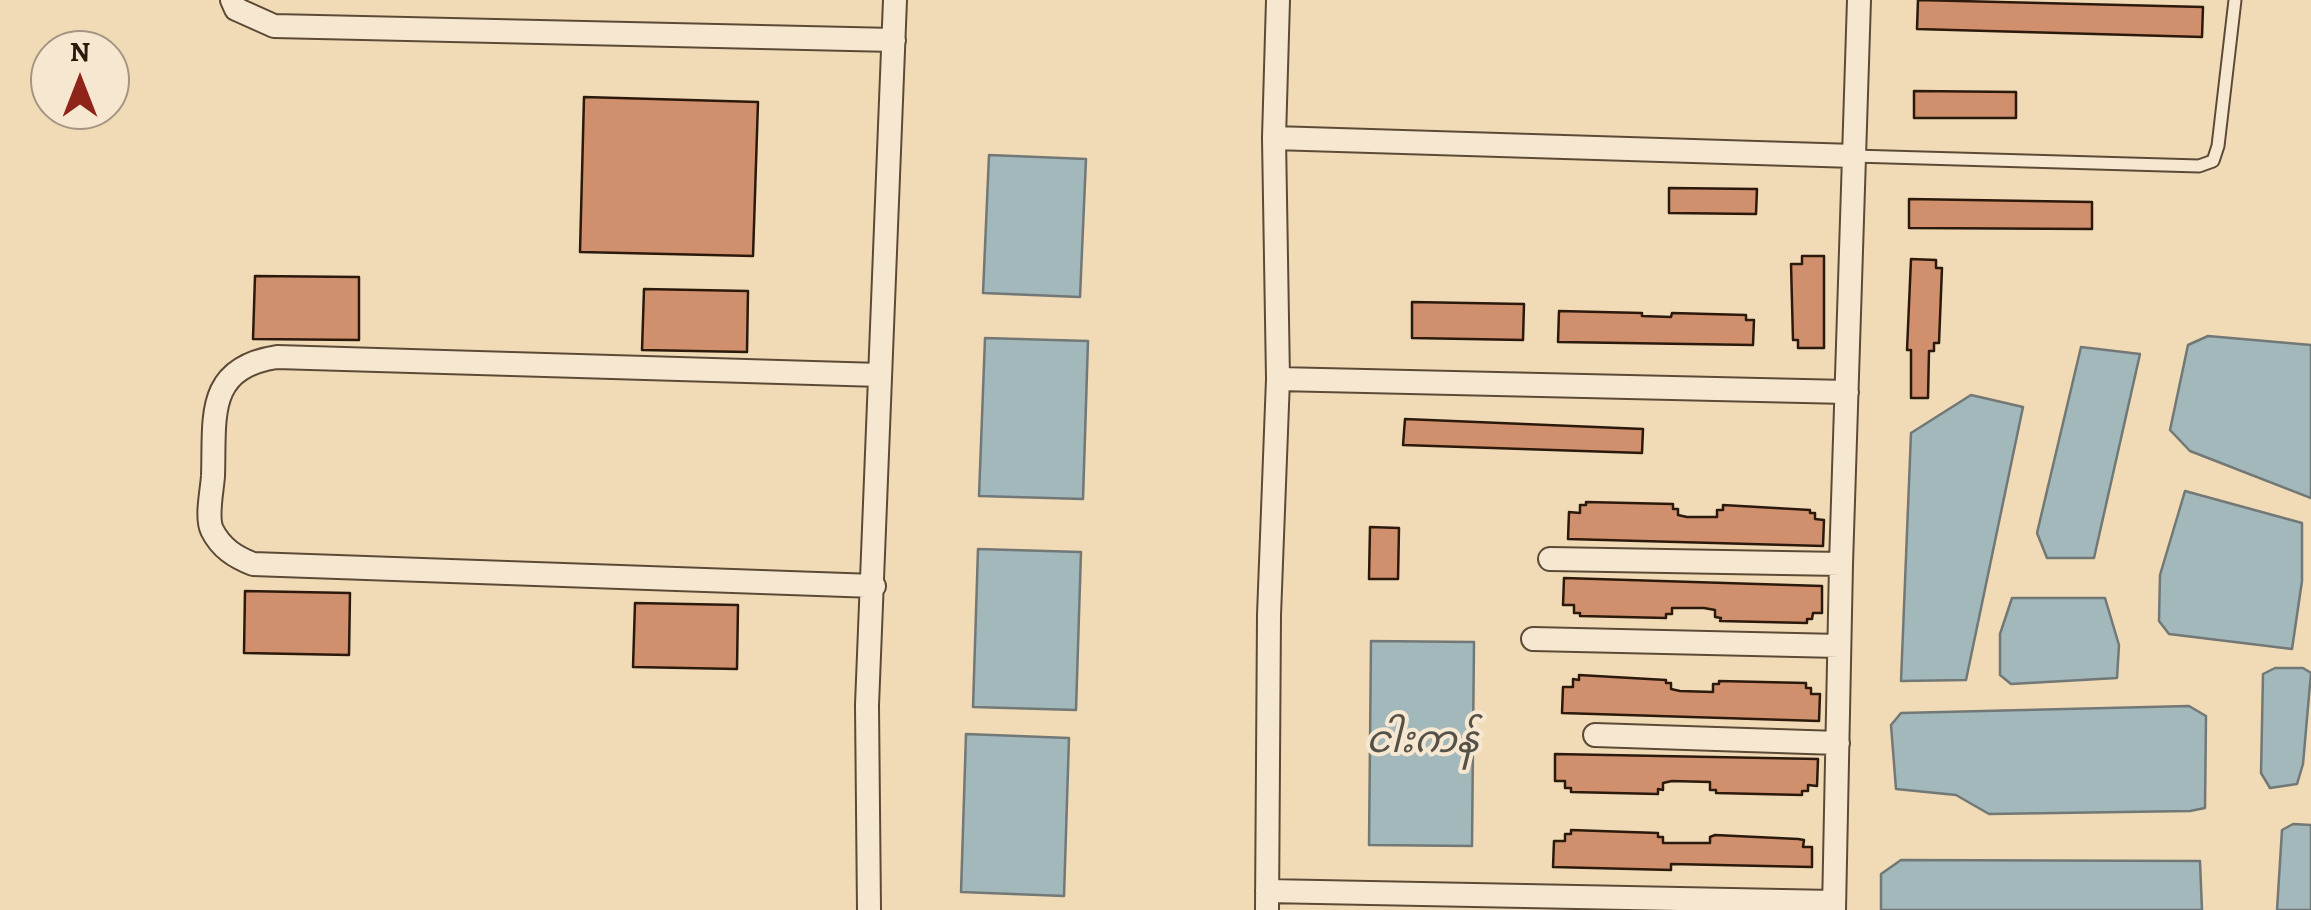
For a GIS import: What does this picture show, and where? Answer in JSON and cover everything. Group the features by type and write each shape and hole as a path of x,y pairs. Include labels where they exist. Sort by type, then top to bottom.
{"street":[{"path":"232,0 236,9 274,26 894,40"},
{"path":"868,910 867,706 895,0"},
{"path":"1278,0 1274,138 1278,379 1270,615 1267,901 1834,906 1859,0"},
{"path":"1274,138 1854,156"},
{"path":"874,586 252,564 230,554 210,528 216,401 234,373 250,361 277,357 880,375"},
{"path":"1278,379 1847,392"},
{"path":"1550,559 1841,564"},
{"path":"1532,638 1840,646"},
{"path":"1596,735 1838,743"}],"lane":[{"path":"1854,156 2199,166 2214,161 2235,0"}],"water":[{"path":"989,155 1086,159 1080,297 983,293"},
{"path":"2208,336 2311,345 2311,498 2190,451 2170,430 2188,345"},
{"path":"985,338 1088,341 1083,499 979,496"},
{"path":"2081,347 2140,354 2094,558 2047,558 2037,533"},
{"path":"1971,395 2023,407 1966,680 1901,681 1911,433"},
{"path":"2185,491 2302,523 2302,581 2292,649 2169,634 2159,621 2160,575"},
{"path":"978,549 1081,552 1076,710 973,707"},
{"path":"2012,598 2105,598 2119,645 2117,678 2011,684 2000,675 2000,634"},
{"name":"ငါးကန်","path":"1371,641 1474,642 1472,846 1369,845"},
{"path":"2275,668 2303,668 2311,673 2303,764 2297,784 2270,788 2261,773 2263,674"},
{"path":"2189,706 2206,716 2205,808 1989,814 1956,795 1896,789 1891,725 1901,713"},
{"path":"966,734 1069,738 1064,896 961,892"},
{"path":"2293,824 2311,825 2311,910 2277,910 2282,830"},
{"path":"1901,860 2200,861 2202,910 1881,910 1881,874"}],"building":[{"path":"1918,0 2203,7 2202,37 1917,29"},
{"path":"1914,91 2016,92 2016,118 1914,118"},
{"path":"584,97 758,102 753,256 580,252"},
{"path":"1669,188 1757,189 1756,214 1669,213"},
{"path":"1909,199 2092,202 2092,229 1909,228"},
{"path":"1802,256 1824,256 1824,348 1798,348 1798,340 1793,340 1791,264 1802,264"},
{"path":"1911,259 1936,260 1936,268 1942,268 1939,343 1934,343 1934,351 1929,351 1928,398 1911,398 1911,350 1907,350"},
{"path":"255,276 359,277 359,340 253,339"},
{"path":"644,289 748,291 747,352 642,350"},
{"path":"1412,302 1524,304 1523,340 1412,338"},
{"path":"1559,311 1671,317 1672,313 1746,315 1746,320 1754,320 1753,345 1558,342"},
{"path":"1405,419 1643,429 1642,453 1403,445"},
{"path":"1673,504 1678,515 1687,517 1717,517 1717,510 1723,510 1723,505 1810,510 1815,519 1824,520 1823,546 1568,539 1569,512 1580,513 1580,505"},
{"path":"1370,527 1399,528 1398,579 1369,579"},
{"path":"1564,578 1822,586 1822,613 1813,613 1807,623 1720,621 1715,610 1704,608 1672,608 1672,614 1666,614 1666,618 1580,616 1574,613 1574,605 1563,605"},
{"path":"245,591 350,593 349,655 244,653"},
{"path":"635,603 738,605 737,669 633,667"},
{"path":"1579,675 1666,680 1671,689 1680,691 1713,692 1713,684 1719,681 1806,683 1811,694 1820,694 1819,721 1562,713 1563,687 1573,687 1573,679 1579,680"},
{"path":"1555,754 1818,759 1817,786 1808,785 1808,791 1802,791 1802,795 1716,793 1710,790 1710,782 1672,781 1663,783 1658,794 1571,792 1571,788 1565,788 1565,781 1555,781"},
{"path":"1571,830 1658,833 1663,843 1710,843 1710,837 1715,835 1798,839 1804,840 1803,847 1812,847 1812,867 1553,867 1554,841 1565,841 1565,834 1571,834"}]}
